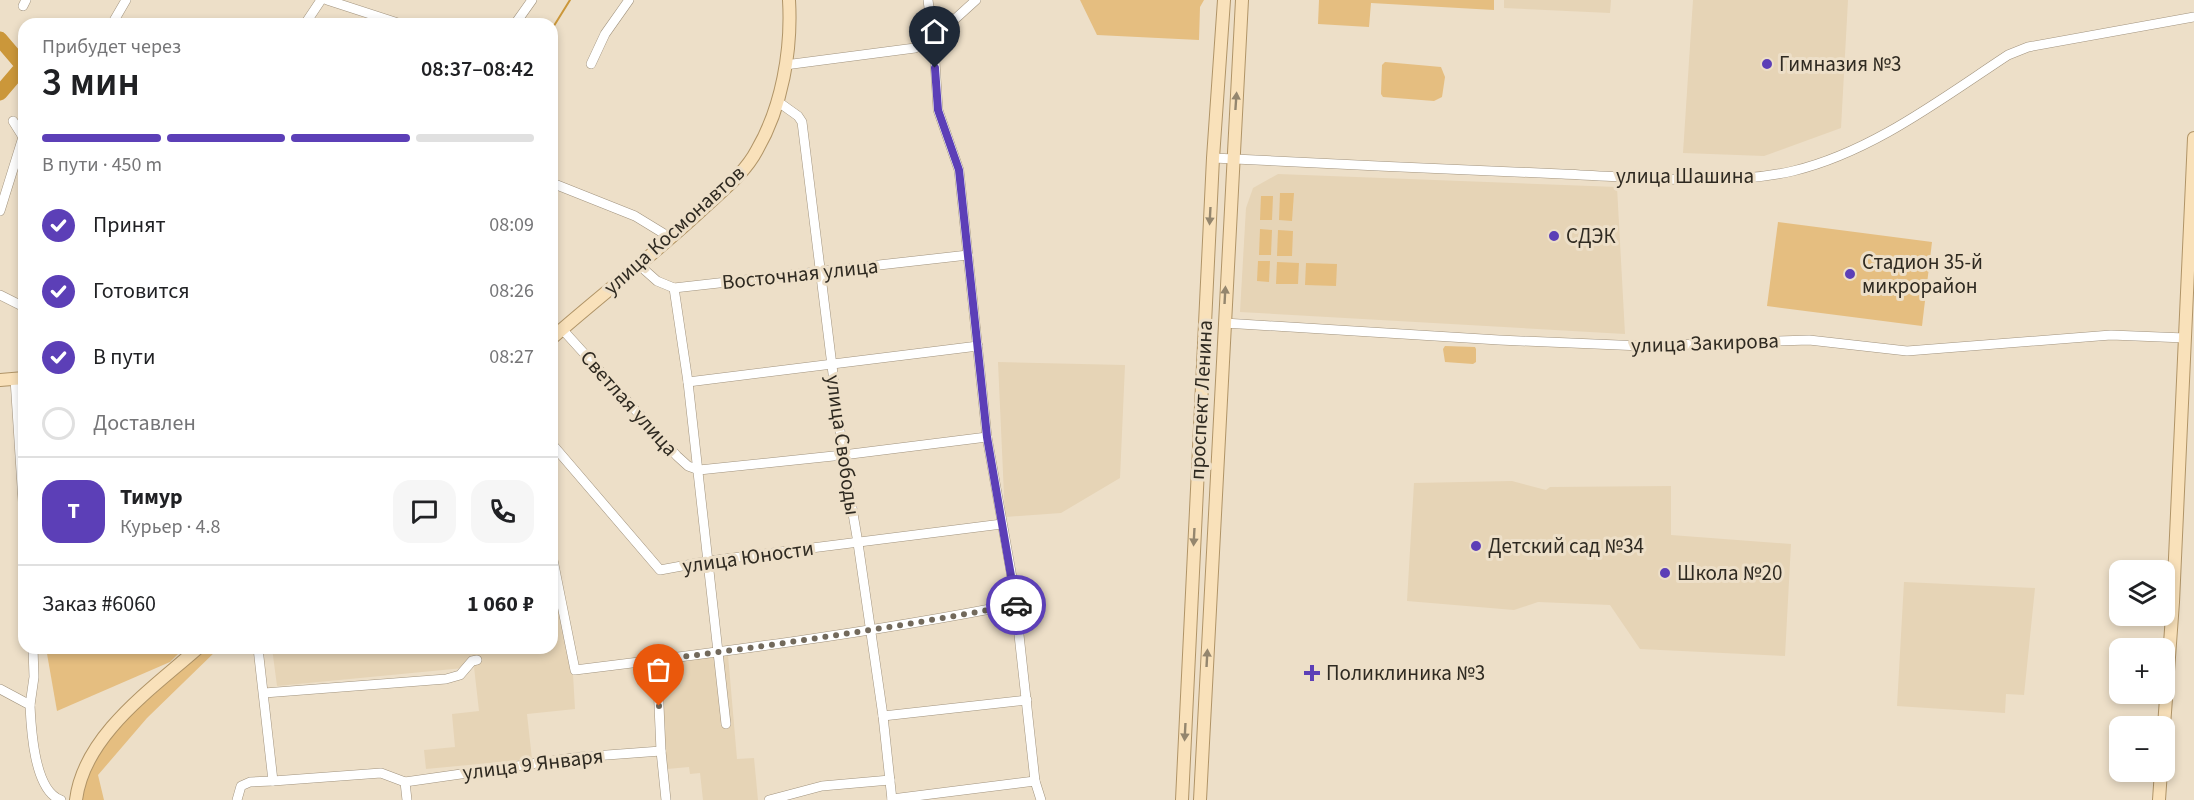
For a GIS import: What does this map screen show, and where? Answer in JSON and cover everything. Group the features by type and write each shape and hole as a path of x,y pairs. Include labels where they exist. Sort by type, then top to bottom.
{"main road":[{"name":"улица Космонавтов","path":"558,333 671,238 737,177 757,152 777,101 785,66 789,0"},
{"name":"проспект Ленина","path":"1182,800 1213,158 1224,0"},
{"name":"проспект Ленина","path":"1200,800 1242,0"},
{"path":"2165,716 2173,602 2194,138"},
{"path":"0,380 18,379"},
{"path":"1196,507 1215,508"},
{"path":"76,800 82,773 92,752 110,728 191,654"},
{"path":"2159,800 2160,782"}],"street":[{"path":"116,18 126,0"},
{"path":"309,18 321,0"},
{"path":"327,0 382,18"},
{"path":"519,18 532,0"},
{"path":"591,64 605,34 629,0"},
{"path":"928,0 938,110 959,170 987,437 1016,604 1035,781 1041,800"},
{"path":"785,66 915,48 933,39 976,0"},
{"name":"улица Шашина","path":"1213,158 1718,180 1756,177 1793,171 1822,162 1876,138 2008,55 2028,47 2194,17"},
{"name":"улица Свободы","path":"777,101 798,116 801,122 843,455 883,716 892,800"},
{"path":"13,121 18,129"},
{"path":"0,212 18,153"},
{"path":"558,185 635,216 671,238"},
{"name":"Восточная улица","path":"674,288 969,255"},
{"path":"639,265 657,281 674,288 699,470 726,724"},
{"path":"0,295 18,304"},
{"name":"улица Закирова","path":"1224,323 1499,340 1642,346 1809,340 1907,351 2111,335 2185,338"},
{"name":"Светлая улица","path":"562,329 677,456 688,466 699,470 987,437"},
{"path":"688,382 978,346"},
{"name":"улица Юности","path":"558,451 660,570 709,561 1002,524"},
{"path":"558,585 575,670 719,653 1016,604"},
{"path":"33,654 34,677 30,705 33,752 43,779 56,798 61,800"},
{"path":"259,654 273,781"},
{"path":"264,693 446,680 460,675 472,661 477,660"},
{"path":"657,660 661,751 666,800"},
{"path":"0,689 30,705"},
{"path":"883,716 1028,700"},
{"name":"улица 9 Января","path":"237,800 242,786 250,782 381,773 405,782 580,757 661,751"},
{"path":"770,800 822,786 890,780"},
{"path":"892,800 1035,781"},
{"path":"405,782 407,800"}],"shaded area":[{"path":"1080,0 1204,0 1200,7 1199,40 1097,35"},
{"path":"1319,0 1494,0 1494,10 1371,3 1369,27 1318,24"},
{"path":"1504,0 1611,0 1610,13 1504,8"},
{"name":"Гимназия №3","path":"1693,0 1848,0 1841,128 1764,156 1683,153"},
{"path":"1385,62 1441,67 1445,77 1442,97 1434,101 1383,97 1381,94 1382,65"},
{"path":"1278,174 1617,187 1625,334 1240,312 1246,208 1253,188"},
{"path":"1280,193 1294,193 1292,221 1279,220"},
{"path":"1261,196 1273,196 1272,220 1260,220"},
{"name":"Стадион 35-й микрорайон","path":"1778,222 1932,242 1922,326 1767,306"},
{"path":"1260,229 1272,230 1271,255 1259,255"},
{"path":"1278,230 1293,231 1292,256 1277,256"},
{"path":"1258,261 1270,261 1269,282 1257,281"},
{"path":"1277,262 1299,263 1298,284 1276,284"},
{"path":"1306,263 1337,264 1336,286 1305,285"},
{"path":"1445,346 1475,347 1476,362 1473,364 1445,362 1443,349"},
{"path":"998,362 1125,365 1120,478 1061,513 1005,517"},
{"name":"Школа №20","path":"1512,481 1546,490 1550,487 1671,486 1671,535 1791,544 1785,656 1640,649 1610,605 1538,602 1514,610 1407,601 1414,483"},
{"path":"1904,582 2035,588 2024,695 2006,694 2005,713 1897,706"},
{"path":"558,598 573,674 575,709 527,714 532,759 426,769 424,750 455,747 452,714 479,711 474,667 277,686 273,654 558,654"},
{"path":"47,654 178,654 170,662 57,711"},
{"path":"199,654 213,654 147,718 98,775 104,800 81,800 93,760 123,722"},
{"path":"728,655 737,759 754,758 758,800 703,800 700,773 690,774 689,767 667,769 664,751 661,664"}],"waterway":[{"path":"558,19 570,0"},
{"path":"0,39 18,60"},
{"path":"0,93 18,72"}],"way so far":[{"path":"659,706 657,660 719,653 1016,605"}],"place":[{"name":"Гимназия №3","path":"1767,64"},
{"name":"СДЭК","path":"1554,236"},
{"name":"Стадион 35-й микрорайон","path":"1850,274"},
{"name":"Детский сад №34","path":"1476,546"},
{"name":"Школа №20","path":"1665,573"},
{"name":"Поликлиника №3","path":"1312,673"}],"route":[{"path":"935,68 938,110 959,170 987,437 1016,605"}]}
